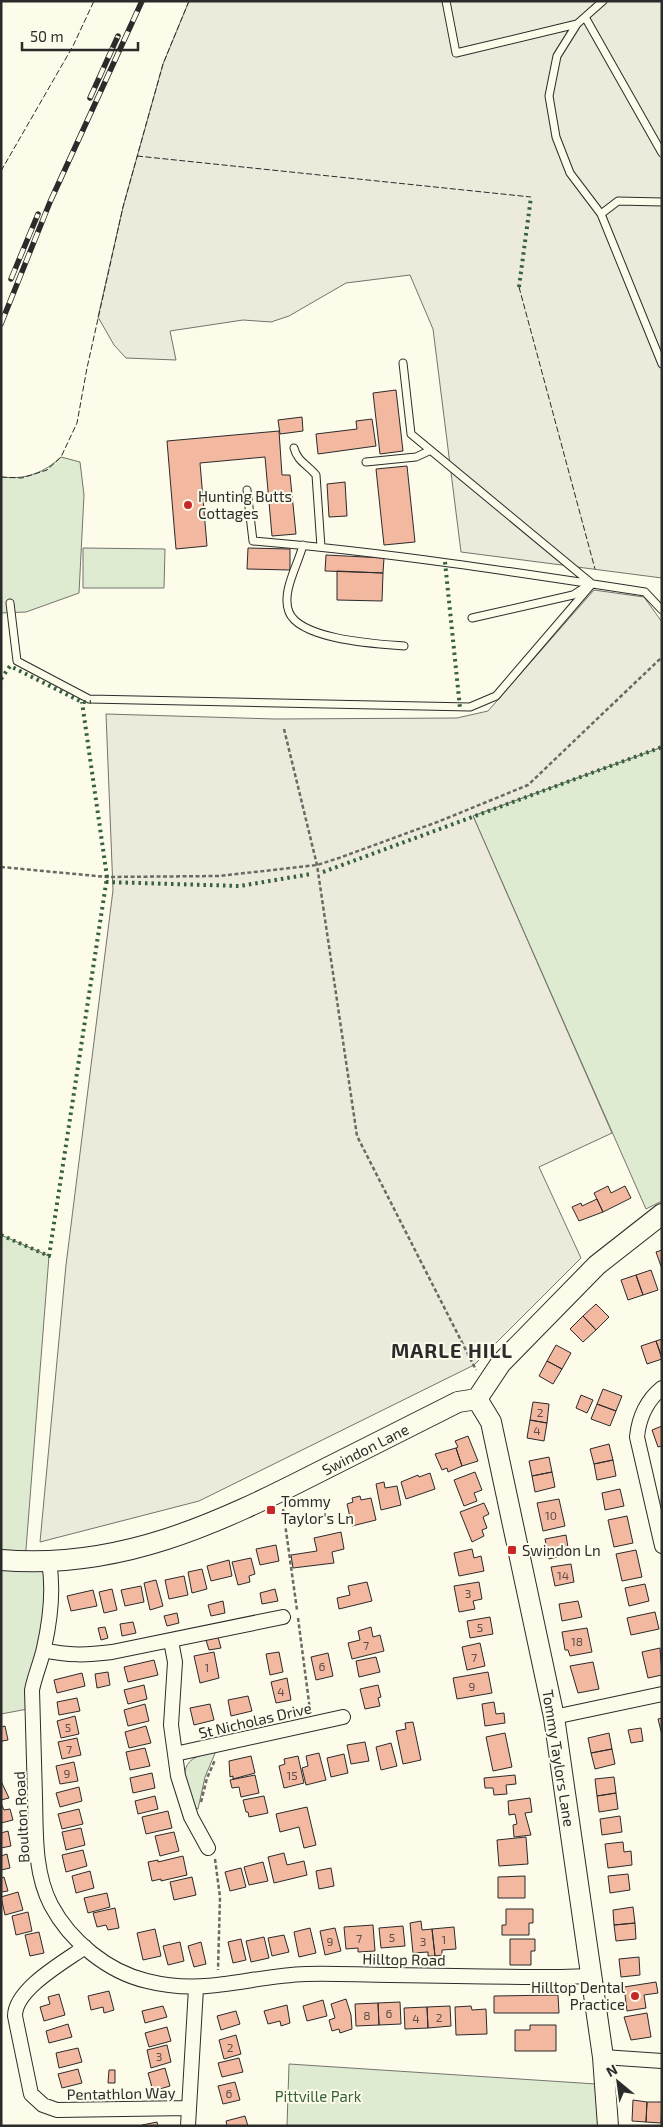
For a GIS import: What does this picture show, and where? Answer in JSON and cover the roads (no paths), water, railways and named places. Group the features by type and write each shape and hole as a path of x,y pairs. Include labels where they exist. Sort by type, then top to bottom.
{"street":[{"path":"480,1392 501,1363 597,1265 662,1214"},
{"path":"662,1388 646,1405 638,1425 637,1437 662,1546"},
{"name":"Swindon Lane","path":"1,1560 49,1562 118,1553 179,1537 210,1526 281,1492 480,1392"},
{"name":"Tommy Taylors Lane","path":"480,1392 491,1422 554,1717 603,2057 608,2126"},
{"name":"Boulton Road","path":"49,1562 51,1591 44,1650 32,1690 37,1856 42,1881 51,1905 85,1947 113,1968 129,1976 162,1985 196,1988 217,1987"},
{"path":"44,1650 64,1655 86,1655 171,1641 283,1617"},
{"path":"171,1641 175,1662 171,1700 174,1754 183,1796 208,1848"},
{"path":"554,1717 662,1694"},
{"name":"St Nicholas Drive","path":"174,1754 343,1717"},
{"name":"Pentathlon Way","path":"85,1947 23,1994 16,2005 15,2016 32,2094 43,2105 57,2110 189,2108"},
{"name":"Hilltop Road","path":"217,1987 258,1978 306,1974 561,1978 591,1976"},
{"name":"Pentathlon Way","path":"188,2126 196,1988"},
{"path":"603,2057 662,2061"}],"lane":[{"path":"446,1 456,53 577,24"},
{"path":"603,1 577,24 557,56 549,96 556,137 570,173 601,214 662,364"},
{"path":"585,17 662,153"},
{"path":"601,214 618,201 662,202"},
{"path":"403,363 411,434 429,451 592,584"},
{"path":"294,448 296,455 302,463 316,475 321,547"},
{"path":"366,462 416,457 429,451"},
{"path":"247,490 253,541 321,547 466,565 645,592 662,610"},
{"path":"303,545 290,582 288,599 290,613 300,624 314,632 404,646"},
{"path":"10,603 17,660 89,699 470,707 496,696 592,584"},
{"path":"472,618 573,595 592,584"}],"railway":[{"path":"1,324 50,202 142,1"},
{"path":"90,98 118,36"},
{"path":"11,279 38,214"}],"place":[{"name":"Hunting Butts Cottages","path":"188,505"},
{"name":"Tommy Taylor's Ln","path":"271,1510"},
{"name":"Swindon Ln","path":"512,1550"},
{"name":"Hilltop Dental Practice","path":"635,1996"}],"district":[{"name":"MARLE HILL","path":"452,1350"}],"park label":[{"name":"Pittville Park","path":"318,2096"}]}
